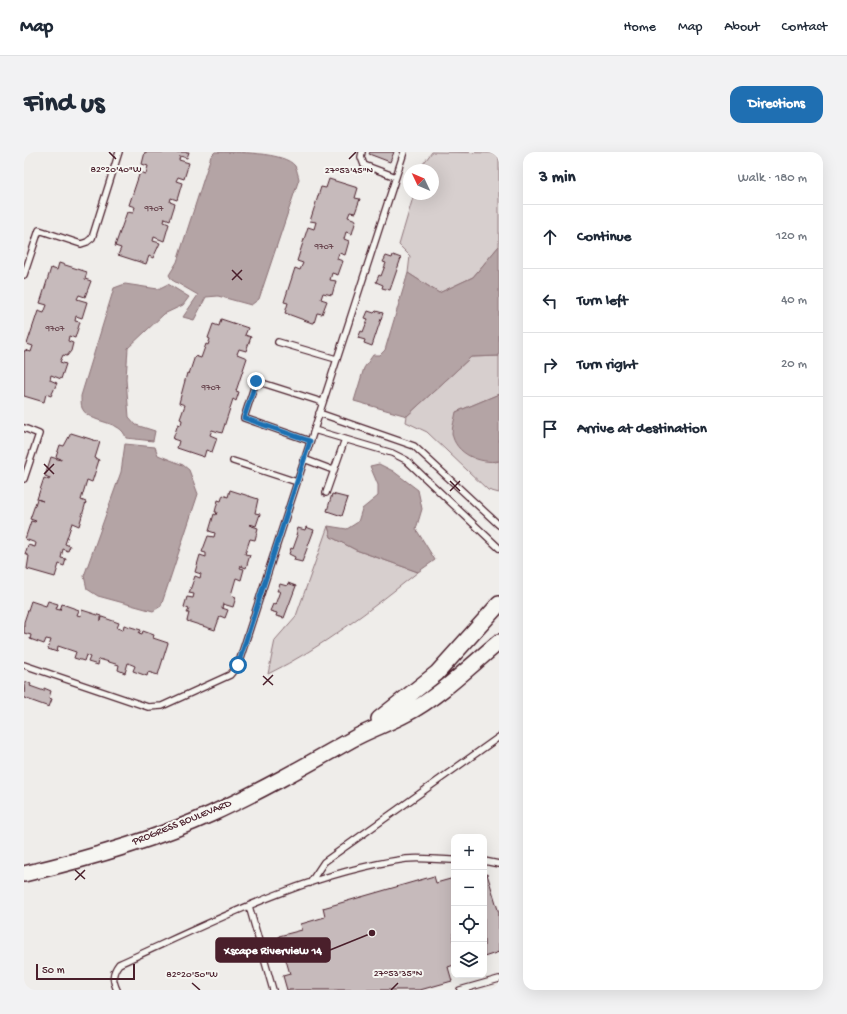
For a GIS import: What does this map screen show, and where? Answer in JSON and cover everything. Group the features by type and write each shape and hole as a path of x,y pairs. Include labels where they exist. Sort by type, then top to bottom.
{"main road":[{"name":"PROGRESS BOULEVARD","path":"353,739 402,703 436,673 499,604"},
{"name":"PROGRESS BOULEVARD","path":"24,874 63,865 141,841 211,814 295,772 353,739 406,714 448,685 499,642"}],"lane":[{"path":"24,275 39,230 81,244 92,238 119,152"},
{"path":"362,152 361,157 364,165 396,177"},
{"path":"24,665 148,707 162,706 230,675 240,661 322,402 404,152"},
{"path":"278,342 336,359"},
{"path":"310,441 244,418 256,381 322,402"},
{"path":"319,413 414,446 499,525"},
{"path":"24,428 39,434 24,479"},
{"path":"314,430 392,453 406,460 499,548"},
{"path":"326,493 345,439"},
{"path":"304,460 333,470"},
{"path":"233,461 297,482"},
{"path":"310,883 324,862 499,737"},
{"path":"117,990 114,983 113,973 119,964 287,890 376,864 407,858 451,860"},
{"path":"487,862 499,864"},
{"path":"249,906 273,990"},
{"path":"460,990 499,979"}],"shaded area":[{"path":"215,152 271,155 281,158 290,161 295,166 299,179 259,299 251,305 218,296 206,297 194,320 183,317 198,295 172,280 169,275 177,262 211,156"},
{"path":"432,152 499,153 499,246 473,277 439,293 408,273 410,256 399,245 412,200 439,200 439,164 423,164"},
{"path":"499,246 499,356 471,357 407,416 354,401 364,368 373,355 380,355 385,350 408,273 439,293 473,277"},
{"path":"125,284 158,289 168,284 189,297 183,305 164,314 128,348 126,379 129,417 136,425 155,431 153,441 126,438 123,432 118,428 92,417 82,408 81,396 114,288"},
{"path":"499,356 499,394 456,412 495,462 499,461 499,493 488,490 427,432 406,422 407,416 471,357"},
{"path":"499,394 499,461 484,461 463,452 454,440 452,431 456,412"},
{"path":"125,444 155,447 158,455 183,465 189,470 198,494 161,606 153,611 98,596 87,589 84,576 121,472"},
{"path":"379,464 393,471 418,490 422,509 416,529 435,560 418,572 356,550 331,537 328,526 347,529 358,522 362,509 378,496 378,485 370,466"},
{"path":"328,526 331,537 356,550 418,572 364,614 327,640 268,674 275,640 296,616"}],"building":[{"path":"145,152 189,152 187,158 180,156 179,160 189,163 184,179 178,177 176,181 182,183 177,200 171,198 170,202 175,204 170,220 165,218 164,222 169,224 164,241 154,237 153,241 160,243 153,258 149,256 146,264 118,255 121,248 115,246 127,212 133,213 135,207 129,205 140,172 146,174 148,166 142,164"},
{"path":"370,152 394,152 390,162 369,154"},
{"path":"329,179 358,188 355,198 360,199 355,213 350,212 348,217 356,220 352,234 346,232 344,239 349,241 345,255 339,253 337,259 343,261 338,275 332,273 330,280 336,281 332,295 323,293 321,299 327,301 322,314 317,313 314,323 312,323 285,313 288,303 284,302 295,268 300,270 303,263 297,261 308,227 314,229 316,222 310,221 321,187 326,188"},
{"path":"393,255 401,258 390,290 382,288 383,285 376,282 379,275 381,276 386,263 383,262 386,256 392,258"},
{"path":"59,263 87,272 85,279 91,281 85,297 79,295 77,299 87,302 82,318 76,316 75,321 80,322 75,338 69,336 68,341 73,343 71,351 67,356 63,355 60,362 66,364 61,379 51,375 50,380 57,383 51,396 46,394 44,402 24,396 24,353 25,350 31,352 33,346 27,344 38,311 44,313 47,305 40,303 51,268 57,270"},
{"path":"368,311 383,313 372,346 364,343 365,340 358,338 361,331 363,332 368,319 365,318"},
{"path":"221,319 248,328 245,335 251,337 246,351 239,349 237,354 247,358 236,391 239,392 236,401 233,399 222,433 212,430 210,435 217,438 212,452 206,450 204,457 177,448 179,441 173,439 178,424 181,425 182,420 180,419 185,405 179,403 187,373 189,374 195,356 201,358 206,344 208,345 210,339 208,338 213,324 219,326"},
{"path":"71,433 100,442 95,458 99,460 92,482 87,480 81,500 86,502 79,526 72,523 65,544 70,546 68,551 63,549 61,558 66,559 64,566 59,564 55,577 27,569 29,556 25,554 28,545 35,547 36,543 25,539 31,521 36,521 30,519 44,478 49,480 50,478 45,476 51,457 61,460 56,457 60,445 64,446"},
{"path":"230,490 258,499 255,513 260,514 256,526 249,525 258,528 255,540 250,539 245,554 250,555 246,568 241,566 240,568 244,569 241,580 236,578 231,595 236,597 233,607 223,604 222,608 228,610 225,618 220,616 215,630 187,621 189,613 187,613 189,609 184,607 187,597 193,598 194,594 189,593 195,576 200,578 201,574 195,572 200,555 206,557 206,553 202,552 208,536 214,537 215,533 209,531 214,514 216,515 217,512 215,512 218,500 221,501 223,495 228,497"},
{"path":"332,494 348,498 342,516 327,511"},
{"path":"306,527 314,530 302,562 294,560 295,557 289,554 291,548 293,549 298,535 296,535 298,528 305,530"},
{"path":"288,583 296,586 284,618 276,616 277,613 270,611 273,604 275,605 280,591 277,591 280,584 287,586"},
{"path":"31,601 46,606 48,601 58,604 56,609 60,610 62,604 79,610 77,615 81,616 82,610 101,616 101,621 102,617 119,623 117,628 123,630 124,625 141,630 139,633 142,634 143,631 154,635 153,638 168,643 158,675 148,672 147,676 133,671 135,666 128,663 125,673 118,670 119,665 99,659 98,665 88,662 90,657 86,655 84,661 74,658 76,652 58,646 57,652 48,649 51,640 46,639 44,644 30,639 31,635 24,633 24,622"},
{"path":"25,681 31,684 30,686 44,691 44,688 51,691 49,698 52,699 49,707 24,698"},
{"path":"487,874 499,913 499,952 487,956"},
{"path":"434,876 436,883 451,879 451,966 448,967 452,981 420,990 287,990 283,976 290,974 279,936 302,930 301,924 325,917 323,908"}],"place":[{"name":"Xscape Riverview 14","path":"372,933"}],"route":[{"path":"238,665 310,441 244,418 256,381"}]}
